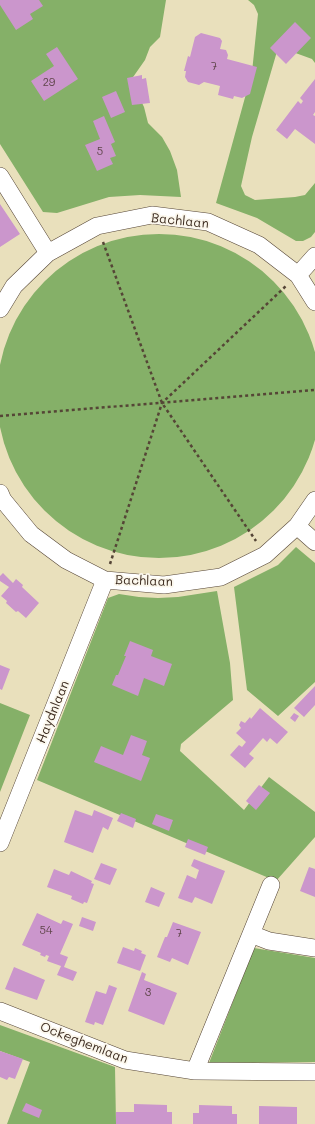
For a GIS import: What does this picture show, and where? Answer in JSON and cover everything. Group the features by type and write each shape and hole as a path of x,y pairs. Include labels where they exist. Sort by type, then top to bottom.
{"street":[{"path":"0,176 48,253"},
{"name":"Bachlaan","path":"0,309 14,286 48,253 97,226 152,216 208,222 259,244 298,275 315,302"},
{"path":"298,275 315,256"},
{"name":"Bachlaan","path":"0,493 31,534 66,560 105,580 164,585 221,577 265,555 297,526 315,500"},
{"path":"297,526 315,542"},
{"name":"Haydnlaan","path":"0,843 105,580"},
{"path":"195,1071 271,885"},
{"path":"251,934 269,941 315,948"},
{"name":"Ockeghemlaan","path":"0,1011 125,1060 195,1071 315,1072"}],"path":[{"path":"97,226 162,403 265,555"},
{"path":"105,580 162,403 298,275"},
{"path":"0,416 315,390"}],"green space":[{"path":"0,0 166,0 160,37 150,47 145,60 131,80 144,107 148,123 162,137 170,151 177,170 181,197 140,195 109,197 57,213 43,212 0,144"},
{"path":"248,0 315,0 315,63 312,59 278,48 252,137 241,186 245,195 255,200 305,195 315,183 315,232 311,237 303,241 296,241 257,218 216,203 252,72 258,14 254,5"},
{"path":"159,234 175,235 206,241 221,247 249,262 273,282 293,306 308,334 314,349 320,380 320,412 314,443 308,458 293,486 273,510 249,530 221,545 206,551 175,557 159,558 143,557 112,551 97,545 69,530 45,510 25,486 10,458 4,443 -2,412 -3,396 -2,380 4,349 10,334 25,306 45,282 69,262 97,247 112,241 143,235"},
{"path":"296,547 315,563 315,682 278,716 247,690 234,587 278,565"},
{"path":"217,591 230,663 233,700 181,744 180,751 244,810 269,777 315,812 315,837 276,881 37,780 108,598 119,594 158,598 178,597"},
{"path":"0,703 30,715 0,792"},
{"path":"254,948 315,958 315,1062 209,1063"},
{"path":"0,1025 115,1067 116,1124 7,1124 30,1062 0,1051"}],"building":[{"path":"0,0 39,0 43,6 30,14 33,19 16,30 0,5"},
{"path":"295,22 311,38 286,64 270,48"},
{"path":"201,33 220,38 222,41 220,49 226,50 228,55 227,59 257,67 250,94 242,98 234,96 233,99 218,95 220,86 204,82 199,85 188,82 185,77 186,71 184,71 188,56 190,57 195,37"},
{"path":"57,47 78,79 44,101 31,81 54,66 46,54"},
{"path":"142,75 142,79 146,78 150,103 132,105 127,78"},
{"path":"315,79 315,112 313,115 315,116 315,144 295,129 287,139 276,130 298,101 301,104 303,101 300,98"},
{"path":"116,91 125,112 111,118 102,97"},
{"path":"104,116 115,142 111,144 116,156 110,158 113,164 97,171 85,145 100,139 93,121"},
{"path":"0,204 20,234 0,247"},
{"path":"3,573 13,583 16,579 23,585 22,587 39,603 26,618 18,611 16,612 1,596 9,587 0,581 0,576"},
{"path":"130,641 153,650 151,656 172,664 164,686 144,678 138,696 112,685 126,656 124,656"},
{"path":"0,665 10,669 2,690 0,689"},
{"path":"315,686 315,705 304,717 294,708"},
{"path":"260,708 288,732 277,744 270,738 267,742 263,738 249,754 254,758 245,768 230,755 239,745 242,747 246,742 236,733 241,728 239,725 241,721 245,723 250,717 251,719"},
{"path":"294,713 299,716 295,722 290,718"},
{"path":"131,735 147,741 142,755 150,758 141,781 94,762 101,746 123,755"},
{"path":"259,785 270,793 256,810 246,801"},
{"path":"75,810 92,816 94,810 113,818 108,830 103,827 93,853 64,842"},
{"path":"121,813 136,819 133,828 117,821"},
{"path":"156,814 173,820 169,831 152,824"},
{"path":"188,839 208,847 205,855 185,847"},
{"path":"194,859 225,871 212,904 195,897 192,903 178,898 187,875 196,879 199,870 191,866"},
{"path":"101,863 117,869 110,885 94,879"},
{"path":"309,867 315,869 315,897 300,891"},
{"path":"54,869 69,875 71,871 92,881 91,883 94,884 87,903 84,902 83,904 71,899 72,896 47,887"},
{"path":"151,887 165,893 159,907 145,902"},
{"path":"37,913 61,924 63,920 73,924 60,954 68,957 64,967 77,972 73,981 57,975 61,966 47,961 49,956 46,955 45,957 40,955 41,953 22,945"},
{"path":"82,917 96,922 93,931 79,926"},
{"path":"173,922 201,932 188,965 172,958 170,962 157,957"},
{"path":"123,947 134,951 135,948 142,951 141,953 146,955 140,971 117,963"},
{"path":"14,967 45,980 37,1000 5,989"},
{"path":"142,972 146,974 144,980 177,993 164,1025 128,1011"},
{"path":"109,985 117,988 103,1025 95,1022 94,1025 85,1022 96,991 106,994"},
{"path":"0,1051 23,1059 15,1079 9,1077 7,1080 0,1077"},
{"path":"26,1103 42,1110 39,1118 22,1111"},
{"path":"134,1104 167,1105 167,1112 172,1112 172,1124 116,1124 116,1112 134,1112"},
{"path":"199,1105 232,1106 232,1114 237,1114 237,1124 193,1124 193,1113 199,1113"},
{"path":"259,1106 297,1107 297,1124 259,1124"}]}
